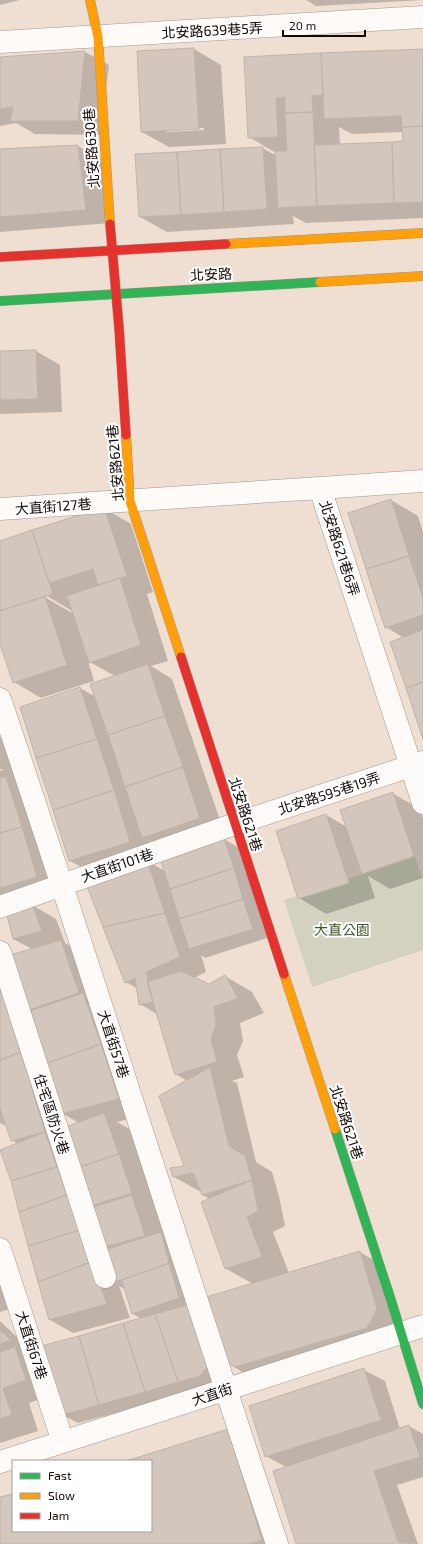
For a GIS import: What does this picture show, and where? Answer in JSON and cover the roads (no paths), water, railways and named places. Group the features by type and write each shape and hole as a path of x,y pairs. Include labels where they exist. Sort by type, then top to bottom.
{"street":[{"name":"北安路630巷","path":"90,0 98,37 116,294"},
{"name":"北安路639巷5弄","path":"0,42 423,18"},
{"name":"北安路","path":"0,257 112,252 423,233"},
{"name":"北安路","path":"0,301 423,276"},
{"name":"北安路621巷","path":"116,294 130,501 388,1292 423,1404"},
{"path":"320,488 423,481"},
{"name":"北安路621巷6弄","path":"130,501 320,488 417,764 423,802"},
{"name":"大直街127巷","path":"0,509 130,501"},
{"name":"大直街57巷","path":"0,699 62,884 225,1390 277,1544"},
{"name":"北安路595巷19弄","path":"235,824 417,764"},
{"name":"大直街101巷","path":"0,907 235,824"},
{"name":"住宅區防火巷","path":"0,952 105,1277"},
{"name":"大直街67巷","path":"0,1249 63,1442"},
{"name":"大直街","path":"0,1462 400,1332 423,1326"}],"park label":[{"name":"大直公園","path":"342,929"}]}
